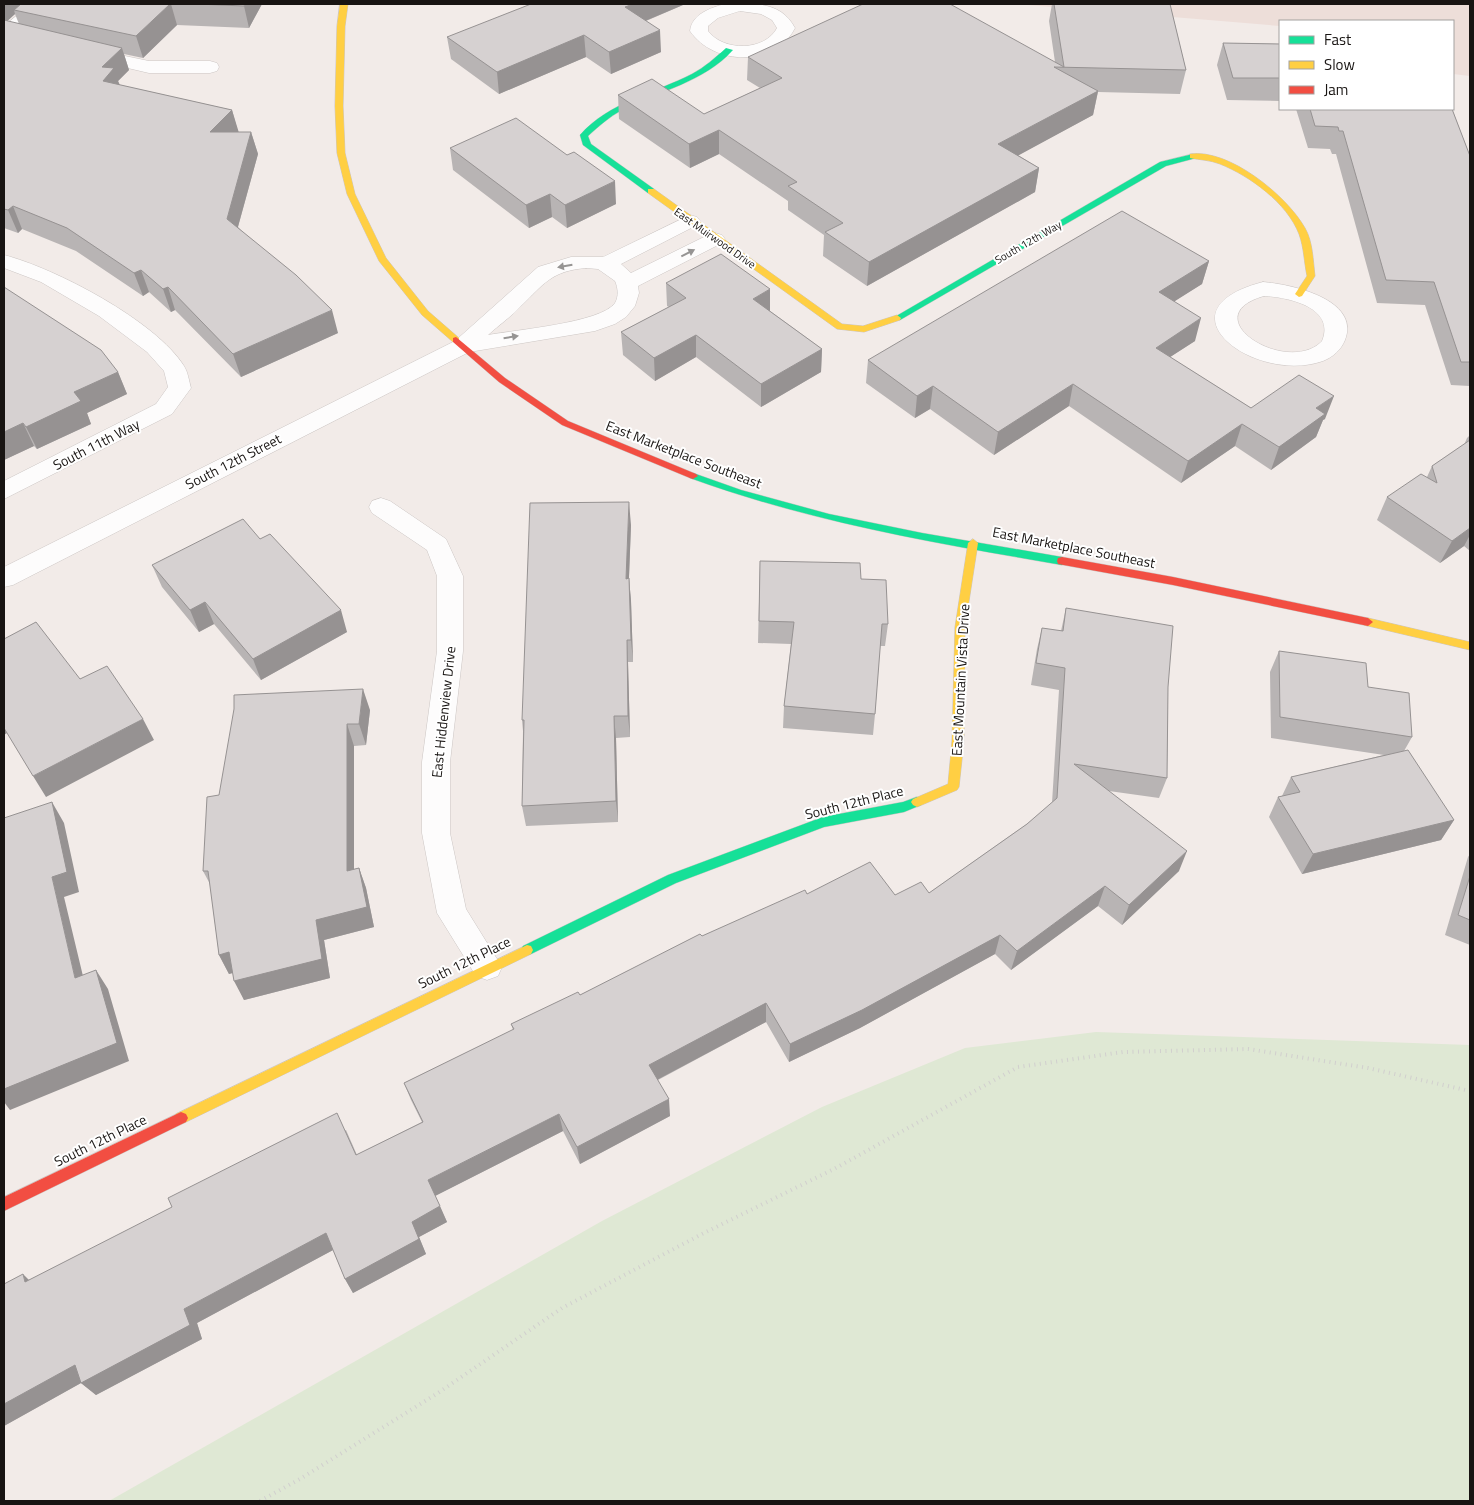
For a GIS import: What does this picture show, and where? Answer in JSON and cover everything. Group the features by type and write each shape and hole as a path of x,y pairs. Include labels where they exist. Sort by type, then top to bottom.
{"street":[{"path":"4,35 41,4"},
{"name":"East Marketplace Southeast","path":"344,4 341,26 339,106 342,153 352,194 382,259 425,313 502,380 565,423 738,494 852,523 973,544 1290,605 1470,646"},
{"path":"4,35 23,39"},
{"path":"72,50 150,67 210,67"},
{"name":"East Muirwood Drive","path":"729,50 714,66 605,117 590,126 584,135 586,145 840,327 854,332"},
{"name":"South 12th Way","path":"854,332 872,329 889,322 1173,159 1204,156 1244,174 1269,189 1287,206 1301,229 1311,276 1298,294"},
{"name":"South 12th Street","path":"463,346 485,324 509,306 536,277 552,268 570,264 605,264 690,221"},
{"path":"605,264 619,272 628,283 716,239"},
{"name":"South 11th Way","path":"4,261 49,277 107,311 155,347 176,369 180,388 164,409 4,491"},
{"name":"South 12th Street","path":"4,578 463,346 595,324 614,315 624,306 629,294 628,283"},
{"path":"1263,289 1281,290 1298,294 1322,306 1336,322 1337,334 1332,344 1322,353 1307,358 1270,357 1238,341 1229,330 1225,319 1227,308 1234,299 1247,292 1263,289"},
{"name":"East Hiddenview Drive","path":"380,507 437,545 450,576 450,651 436,762 436,833 452,913 487,967"},
{"name":"East Mountain Vista Drive","path":"953,787 958,741 960,627 973,544"},
{"name":"South 12th Place","path":"4,1204 487,967 672,879 824,822 904,807 953,787"}],"path":[{"path":"260,1501 300,1479 438,1393 562,1308 702,1234 834,1169 1018,1067 1123,1052 1248,1049 1368,1068 1470,1091"}],"shaded area":[{"path":"1015,4 1470,4 1470,76 1454,74 1454,20 1279,20 1279,26"}],"green space":[{"path":"1096,1032 1470,1045 1470,1501 109,1501 602,1221 822,1107 965,1048"}],"building":[{"path":"21,4 170,4 136,36 14,10"},
{"path":"197,4 245,4 244,6"},
{"path":"531,4 633,4 625,7 660,30 609,52 584,35 497,72 447,37"},
{"path":"863,4 950,4 1064,67 1054,4 1170,4 1186,70 1054,67 1098,91 998,144 1039,168 869,262 825,232 843,223 788,186 797,182 719,130 689,144 618,95 652,79 704,114 782,78 748,57"},
{"path":"4,20 122,48 102,67 114,68 103,81 232,110 210,132 251,132 227,219 296,275 332,310 233,354 168,287 163,289 141,270 134,273 67,228 13,206 8,210 4,209"},
{"path":"1223,43 1279,44 1279,78 1233,78"},
{"path":"1310,110 1452,110 1470,156 1470,362 1461,362 1434,282 1386,280 1343,131 1339,131 1338,127 1315,126"},
{"path":"516,118 567,155 574,152 615,181 565,205 550,194 526,205 450,148"},
{"path":"1122,211 1209,261 1159,292 1201,318 1156,348 1251,408 1299,375 1334,396 1316,408 1325,414 1279,447 1242,424 1188,461 1073,384 998,432 933,386 917,396 868,360"},
{"path":"721,254 770,289 753,299 822,349 761,384 696,335 654,358 621,332 686,298 666,283"},
{"path":"4,287 101,350 118,372 74,392 81,401 26,427 23,423 4,432"},
{"path":"1470,440 1470,528 1452,541 1387,497 1421,474 1437,483 1432,466"},
{"path":"629,502 626,579 629,578 631,640 627,640 628,716 614,716 616,801 522,806 524,720 522,720 530,503"},
{"path":"243,519 260,539 270,534 341,610 253,659 205,602 190,610 152,565"},
{"path":"760,561 860,563 861,579 886,580 888,624 882,624 875,714 784,706 794,622 759,621"},
{"path":"1066,608 1173,626 1168,687 1167,778 1074,764 1187,851 1129,905 1105,886 1017,951 1000,935 862,1010 790,1044 766,1003 649,1065 669,1099 577,1147 559,1114 428,1180 440,1206 412,1222 419,1239 345,1279 326,1233 184,1309 190,1325 81,1383 75,1365 4,1404 4,1284 23,1274 25,1282 172,1207 168,1198 337,1113 356,1155 423,1122 404,1083 514,1029 511,1024 578,992 580,995 700,934 702,936 805,890 807,894 870,862 895,895 921,882 929,893 1027,824 1057,798 1065,668 1036,663 1042,628 1063,631"},
{"path":"36,622 80,679 107,666 143,719 33,776 4,728 4,639"},
{"path":"1279,651 1366,663 1368,687 1409,693 1412,737 1280,717"},
{"path":"363,689 359,724 347,724 347,871 359,868 367,907 316,920 322,959 234,981 229,952 219,955 208,871 203,871 207,797 219,795 234,709 234,695"},
{"path":"1408,750 1454,820 1313,854 1278,797 1300,792 1291,777"},
{"path":"52,802 67,872 52,877 75,978 96,970 117,1043 4,1089 4,818"},
{"path":"1470,876 1470,920 1458,915"}],"traffic: fast":[{"path":"651,191 587,145 584,135 618,109 695,75 713,64 729,50"},
{"path":"897,318 1163,164 1193,156"},
{"path":"693,476 783,506 875,528 1062,561"},
{"path":"527,950 672,879 823,822 904,807 917,802"}],"traffic: slow":[{"path":"344,4 341,26 339,106 341,153 351,194 382,259 425,313 456,340"},
{"path":"1193,156 1207,157 1223,162 1238,170 1268,191 1292,215 1305,238 1311,276 1299,294"},
{"path":"651,191 840,327 864,329 897,318"},
{"path":"917,802 953,787 958,741 960,627 973,543"},
{"path":"1368,622 1470,646"},
{"path":"181,1118 527,950"}],"traffic: jam":[{"path":"456,340 502,380 565,423 693,476"},
{"path":"1062,561 1173,581 1368,622"},
{"path":"4,1204 181,1118"}]}
